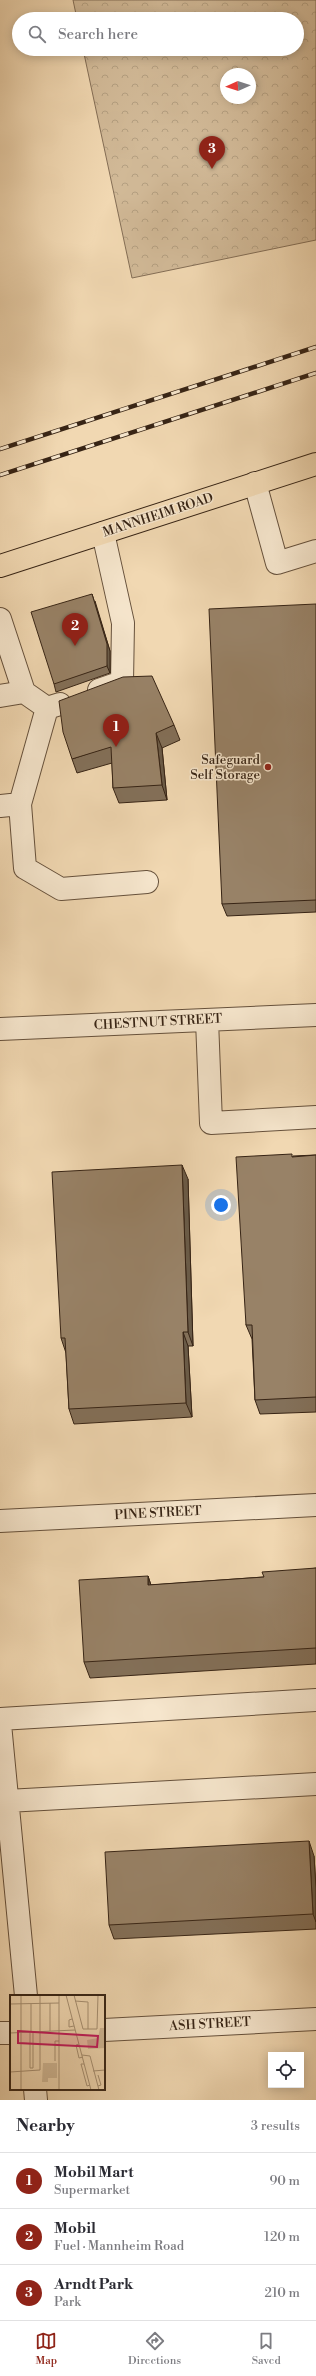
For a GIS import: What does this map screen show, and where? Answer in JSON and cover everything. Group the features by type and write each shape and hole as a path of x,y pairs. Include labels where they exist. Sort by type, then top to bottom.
{"main road":[{"name":"MANNHEIM ROAD","path":"0,566 316,464"}],"street":[{"path":"255,483 277,563 316,551"},
{"path":"47,708 122,682 123,623 103,533"},
{"path":"0,619 24,692 47,708"},
{"path":"0,696 24,692"},
{"path":"47,708 10,805 25,868 61,889 147,882"},
{"name":"CHESTNUT STREET","path":"0,1029 316,1014"},
{"path":"207,1020 211,1123 316,1118"},
{"name":"PINE STREET","path":"0,1521 316,1505"},
{"path":"0,1719 316,1700"},
{"path":"0,1724 2,1768 7,1801 26,1995"},
{"path":"7,1801 316,1784"},
{"name":"ASH STREET","path":"105,2030 316,2019"},
{"path":"35,2090 36,2100"}],"green space":[{"path":"73,0 316,0 316,240 132,278 84,56 304,56 304,12 76,12"}],"building":[{"path":"92,594 107,644 107,666 54,684 31,612"},
{"name":"Safeguard Self Storage","path":"316,604 316,900 222,904 209,609"},
{"path":"152,676 174,725 156,733 162,785 113,788 111,747 72,759 63,732 59,701 123,677"},
{"path":"292,1154 292,1157 316,1155 316,1397 255,1400 252,1325 246,1325 236,1157"},
{"path":"182,1165 188,1332 183,1332 186,1403 69,1409 65,1338 61,1338 52,1172"},
{"path":"316,1568 316,1648 84,1662 79,1580 148,1576 148,1585 264,1577 262,1572"},
{"path":"309,1841 313,1914 109,1925 105,1852"}],"railway":[{"path":"0,449 316,347"},
{"path":"0,475 316,373"}],"place":[{"name":"Arndt Park","path":"212,169"},
{"name":"Mobil","path":"75,646"},
{"name":"Mobil Mart","path":"116,747"},
{"name":"Safeguard Self Storage","path":"268,767"}]}
